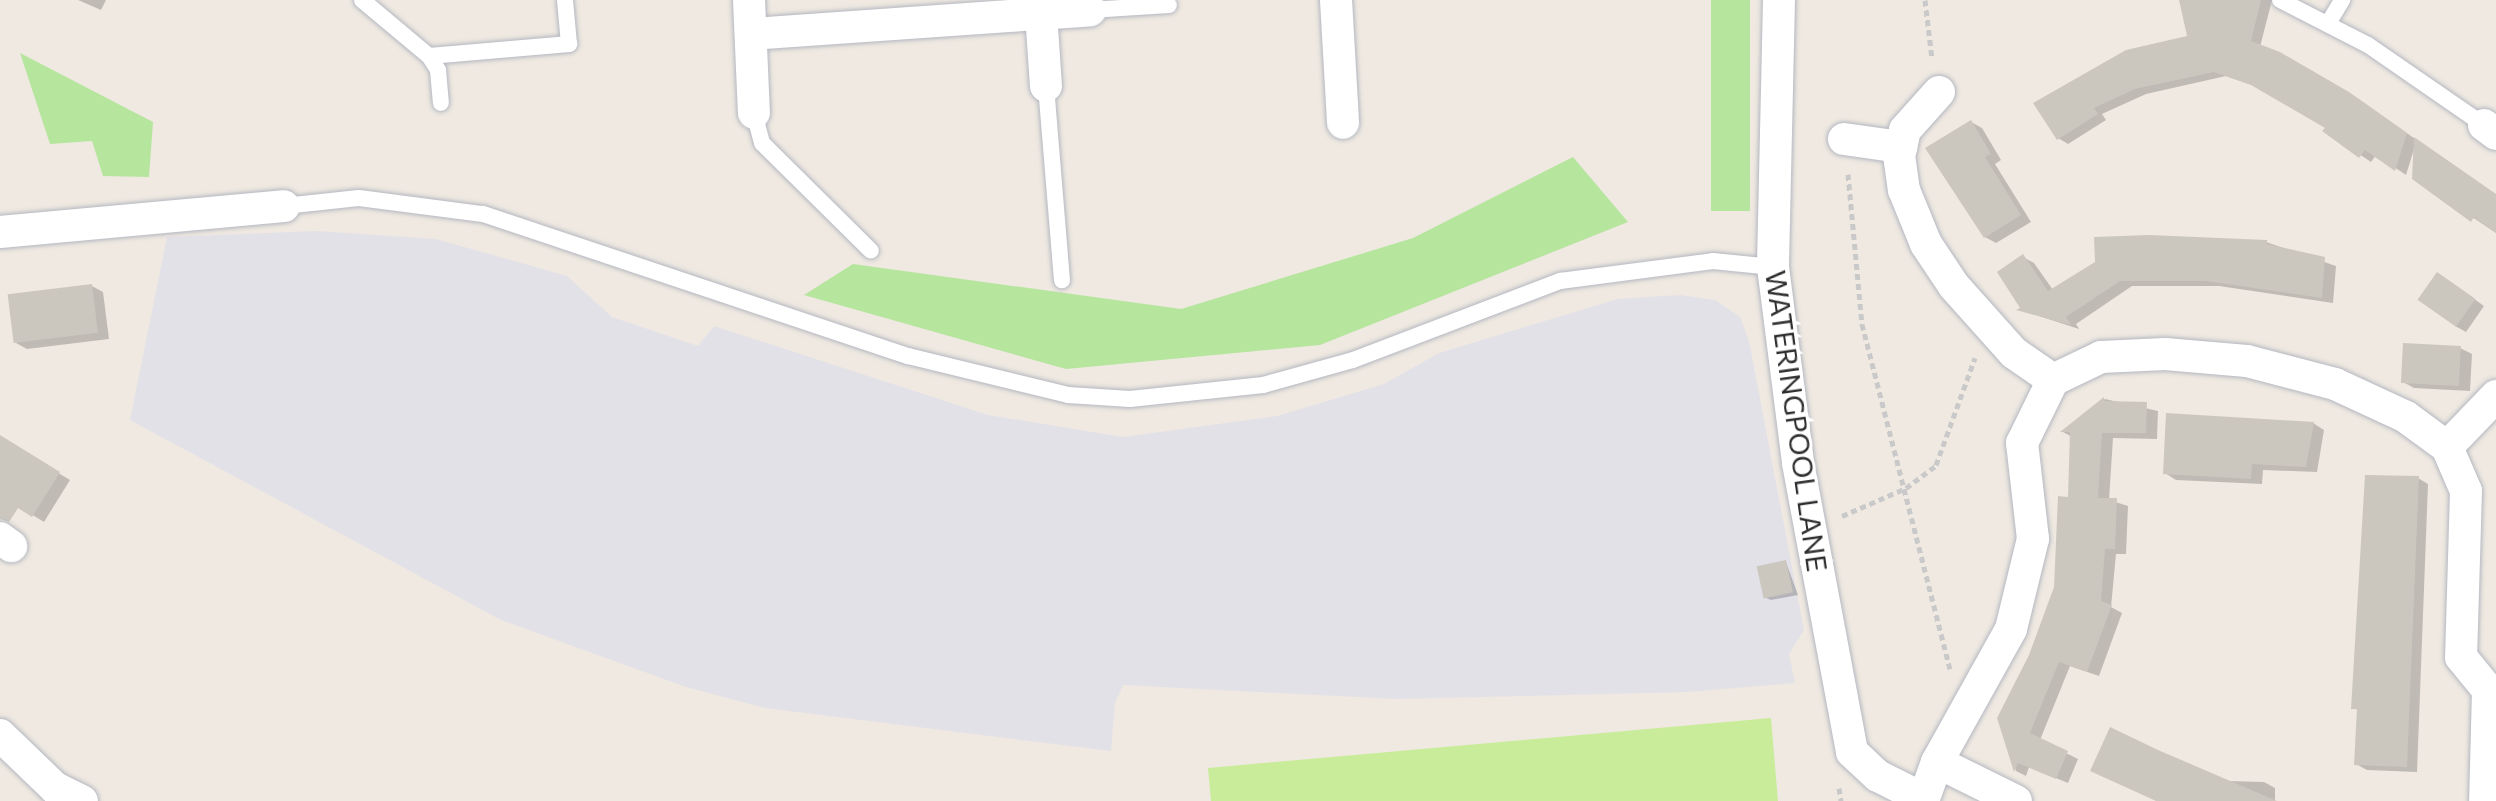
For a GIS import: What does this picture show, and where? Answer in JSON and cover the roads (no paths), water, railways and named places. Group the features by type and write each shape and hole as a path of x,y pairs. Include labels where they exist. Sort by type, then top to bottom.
{"street":[{"path":"749,0 754,113"},
{"path":"1336,0 1343,123"},
{"name":"WATERINGPOOL LANE","path":"1779,0 1773,267 1798,463 1852,752 1878,776 1923,800"},
{"path":"751,34 1090,10"},
{"path":"1041,13 1046,86"},
{"path":"1937,82 1905,130 1901,147 1904,190 1926,244 2014,353 2053,380"},
{"path":"1844,139 1901,147"},
{"path":"0,232 284,206"},
{"path":"1923,800 1937,762 2011,629 2033,539 2022,443 2053,380 2101,357 2165,354 2247,361 2335,384 2406,417 2447,447 2466,491 2461,657 2488,690 2485,801"},
{"path":"2447,447 2496,396"},
{"path":"2461,657 2496,659"},
{"path":"0,735 55,788 82,801"},
{"path":"1937,762 2016,801"}],"lane":[{"path":"362,0 429,56 438,70 441,103"},
{"path":"429,56 569,44 565,0"},
{"path":"2280,0 2329,22 2490,130"},
{"path":"2329,22 2342,0"},
{"path":"1090,10 1169,5"},
{"path":"1046,86 1062,280"},
{"path":"754,113 762,143 871,251"},
{"path":"284,206 359,198 483,214 908,356 1068,395 1130,399 1263,385 1353,360 1560,281 1713,261 1773,267"}]}
